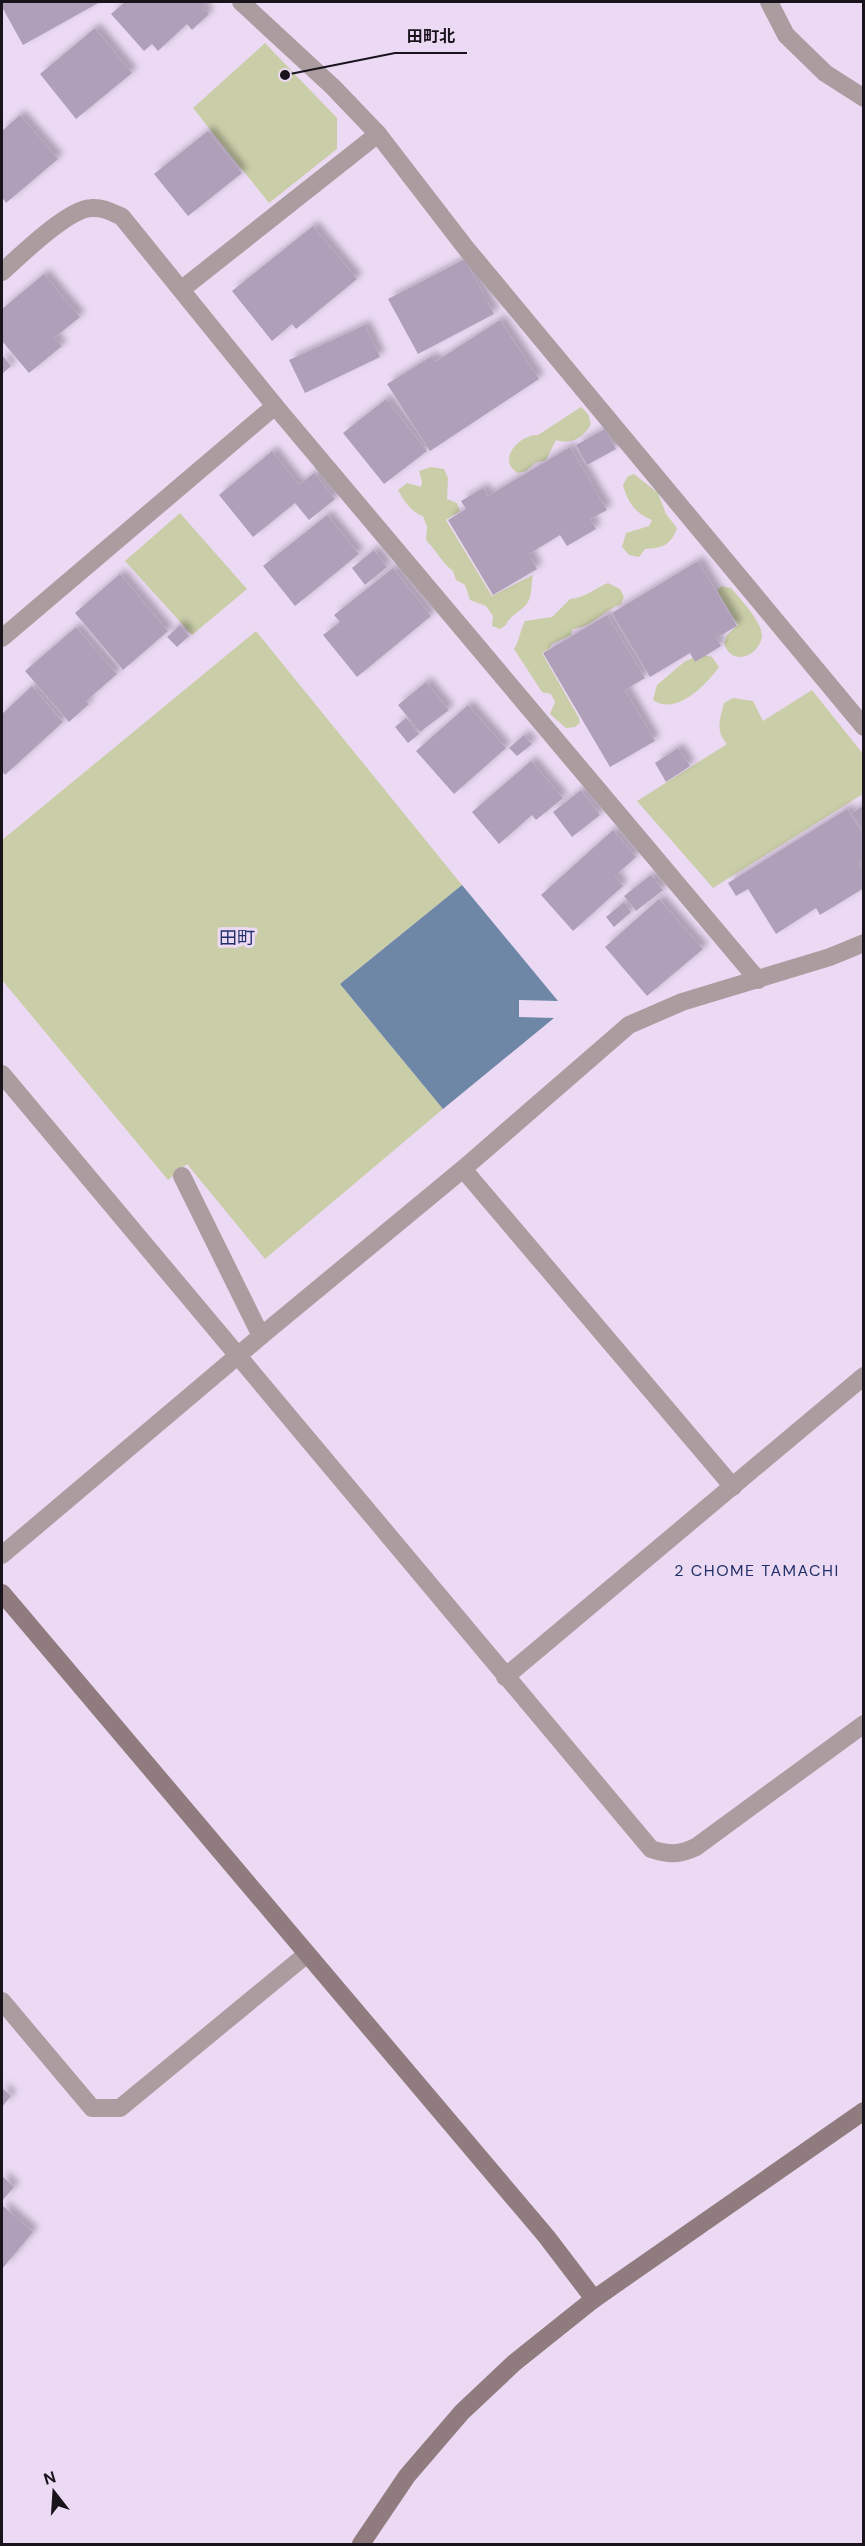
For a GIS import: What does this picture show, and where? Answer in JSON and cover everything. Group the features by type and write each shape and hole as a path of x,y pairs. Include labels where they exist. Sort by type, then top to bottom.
{"street":[{"path":"241,2 333,87 378,134 473,256 864,727"},
{"path":"769,2 786,35 825,73 864,98"},
{"path":"182,289 378,134"},
{"path":"2,272 73,213 89,208 104,208 122,217 276,406 758,980"},
{"path":"2,638 276,406"},
{"path":"2,1555 237,1356 464,1169 629,1025 682,1002 830,957 864,943"},
{"path":"2,1074 651,1849 667,1855 681,1854 696,1847 864,1724"},
{"path":"464,1169 733,1487"},
{"path":"182,1176 261,1336"},
{"path":"505,1677 864,1376"},
{"path":"2,1593 546,2236 594,2299"},
{"path":"2,2001 92,2108 120,2108 307,1954"},
{"path":"361,2544 407,2476 462,2412 514,2363 594,2299 864,2111"}],"green space":[{"path":"265,43 337,118 337,149 269,203 193,108"},
{"path":"581,407 588,414 591,424 585,433 572,441 556,440 546,460 535,463 526,471 518,473 512,468 509,462 510,455 518,443 538,435"},
{"path":"431,467 444,469 448,478 447,499 457,503 460,511 446,520 492,596 533,575 531,595 527,604 500,629 492,626 493,616 486,606 470,600 465,585 456,580 453,571 426,540 427,527 423,516 412,509 398,490 407,483 421,487 419,471"},
{"path":"634,474 658,493 666,514 677,528 669,542 657,548 645,549 639,557 629,555 622,547 626,533 649,526 652,520 637,511 625,491 623,485 627,477"},
{"path":"180,513 247,589 192,635 125,561"},
{"path":"608,583 620,589 624,597 621,604 587,625 572,630 571,635 552,644 542,653 579,718 580,723 575,727 566,728 550,714 555,702 551,694 542,692 514,649 525,621 552,617 570,599 585,595"},
{"path":"722,586 731,588 735,592 759,624 762,636 760,643 751,654 738,657 732,655 724,643 727,635 738,625 717,590"},
{"path":"256,631 462,885 340,984 443,1109 265,1259 187,1164 168,1180 2,980 2,840"},
{"path":"700,654 712,657 719,667 698,690 681,701 671,704 662,704 653,700 657,685 684,662"},
{"path":"812,690 863,754 863,794 713,888 637,801 727,744 720,730 724,703 733,698 753,701 763,721"}],"water":[{"path":"462,885 558,1001 519,1000 519,1017 554,1018 443,1109 340,984"}],"building":[{"path":"2,2 100,2 23,45 2,7"},
{"path":"125,2 208,2 202,7 209,14 192,30 187,24 158,51 152,44 144,51 111,14"},
{"path":"95,28 132,73 76,119 40,74"},
{"path":"20,115 58,159 6,203 2,197 2,131"},
{"path":"208,131 242,173 188,216 154,174"},
{"path":"313,226 357,279 296,329 292,324 272,341 232,291"},
{"path":"465,259 494,314 418,354 388,299"},
{"path":"44,274 80,317 54,338 62,346 29,373 2,341 2,309"},
{"path":"500,320 539,379 430,451 387,384 432,356 435,362"},
{"path":"365,325 380,357 305,393 289,360"},
{"path":"2,355 11,366 2,374"},
{"path":"386,399 427,451 384,484 343,433"},
{"path":"605,429 616,449 587,465 576,445"},
{"path":"570,447 607,510 590,519 596,529 567,546 560,535 529,554 537,569 493,595 448,520 466,509 461,501 483,488 488,496"},
{"path":"272,451 299,485 314,473 335,499 309,520 295,503 253,537 219,495"},
{"path":"327,515 359,554 295,606 263,566"},
{"path":"374,550 387,567 365,585 352,568"},
{"path":"698,561 737,626 716,638 721,646 695,662 690,653 650,677 612,613"},
{"path":"393,568 431,616 357,677 323,635 340,622 334,615"},
{"path":"120,574 168,631 123,670 75,613"},
{"path":"607,615 645,678 625,690 655,741 610,767 543,653"},
{"path":"180,625 189,636 177,647 167,637"},
{"path":"76,627 117,674 86,701 89,704 69,722 25,671"},
{"path":"426,682 449,710 420,732 398,705"},
{"path":"32,686 63,722 5,775 2,771 2,714"},
{"path":"468,705 506,748 454,794 416,751"},
{"path":"406,718 419,734 408,743 395,727"},
{"path":"524,735 532,744 517,756 509,748"},
{"path":"678,748 690,766 666,782 655,763"},
{"path":"531,761 563,798 536,820 532,815 499,844 472,812"},
{"path":"581,790 600,815 572,837 553,812"},
{"path":"864,805 864,831 851,814"},
{"path":"847,809 864,835 864,859 858,863 864,873 864,888 820,915 816,908 776,934 748,889 736,896 728,883"},
{"path":"613,830 636,857 615,876 623,886 573,931 541,895"},
{"path":"651,875 663,890 636,911 624,896"},
{"path":"659,899 703,949 647,996 605,947"},
{"path":"624,902 631,912 614,927 606,917"},
{"path":"2,2088 11,2096 2,2107"},
{"path":"2,2176 14,2187 2,2201"},
{"path":"2,2205 33,2232 2,2269"}],"place":[{"name":"田町北","path":"285,75"}],"district":[{"name":"田町","path":"237,938"},
{"name":"2 CHOME TAMACHI","path":"757,1570"}]}
